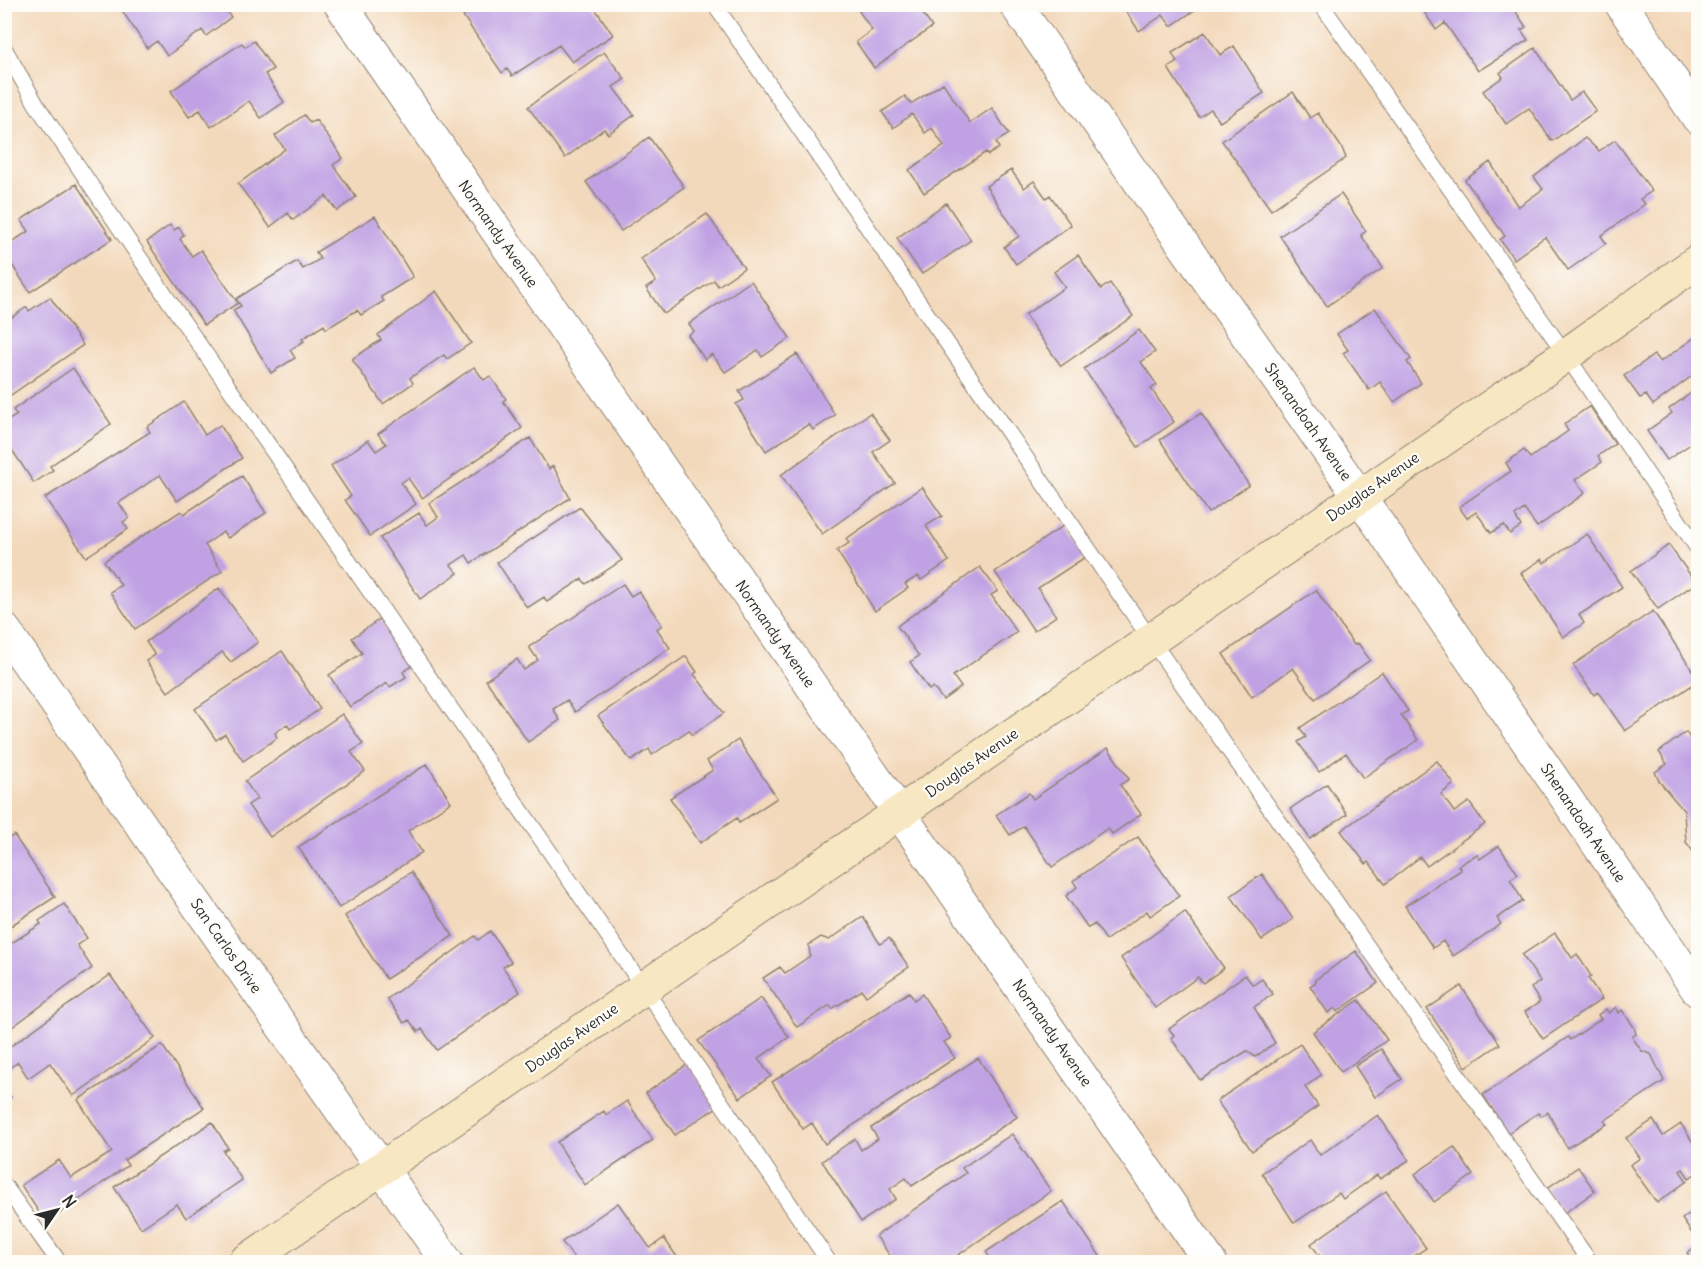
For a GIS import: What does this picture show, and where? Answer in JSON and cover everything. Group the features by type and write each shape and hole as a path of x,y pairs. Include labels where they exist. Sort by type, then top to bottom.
{"street":[{"name":"Normandy Avenue","path":"340,4 1210,1263"},
{"name":"Shenandoah Avenue","path":"1015,4 1359,496 1698,991"},
{"path":"1621,4 1698,118"},
{"name":"Douglas Avenue","path":"245,1263 1566,355 1698,261"},
{"name":"San Carlos Drive","path":"4,629 447,1263"}],"lane":[{"path":"714,4 1151,640 1590,1263"},
{"path":"1321,4 1566,355 1698,549"},
{"path":"4,48 36,104 169,301 644,988 829,1263"},
{"path":"4,1185 58,1263"}],"building":[{"path":"134,4 222,4 231,17 206,36 202,30 167,56 157,41 147,48 123,12"},
{"path":"481,4 592,4 613,35 572,62 559,45 512,76 507,69 502,73 463,16"},
{"path":"854,4 916,4 932,27 874,68 856,42 872,30"},
{"path":"1121,4 1204,4 1171,26 1163,15 1139,31"},
{"path":"1431,4 1511,4 1526,27 1521,30 1528,40 1478,71 1445,23 1436,30 1423,10"},
{"path":"1205,32 1220,55 1234,46 1264,93 1220,122 1211,109 1199,117 1168,68 1177,62 1172,53"},
{"path":"254,41 273,69 265,74 284,102 261,118 249,101 211,127 200,110 189,117 171,91 242,43 245,47"},
{"path":"1535,48 1570,100 1582,92 1596,111 1552,141 1529,108 1506,124 1483,91 1503,77 1500,73"},
{"path":"604,52 625,79 613,87 634,115 608,134 604,129 565,158 528,107"},
{"path":"943,83 970,123 992,108 1009,134 996,142 999,148 988,155 986,152 924,193 909,170 944,146 932,128 925,133 912,114 893,128 882,112 905,96 911,104"},
{"path":"1293,92 1310,118 1318,113 1342,148 1346,158 1271,210 1222,141"},
{"path":"304,115 310,123 316,120 343,158 333,165 356,197 337,211 326,196 293,220 288,213 270,227 238,184 285,149 275,136"},
{"path":"649,137 684,187 621,231 586,182"},
{"path":"1585,138 1599,151 1615,140 1652,191 1640,199 1645,204 1601,236 1606,243 1568,270 1545,237 1514,259 1500,240 1505,236 1465,180 1490,162 1518,207 1543,189 1534,177"},
{"path":"1011,170 1024,188 1034,181 1046,198 1050,195 1071,225 1016,264 1004,247 1019,236 986,186"},
{"path":"76,184 112,239 30,292 4,253 4,247 29,231 21,220"},
{"path":"1341,194 1366,231 1361,235 1383,268 1327,306 1280,236"},
{"path":"946,203 971,240 922,274 897,238"},
{"path":"707,214 744,268 718,286 714,280 664,314 646,288 656,282 641,259"},
{"path":"375,216 413,277 381,297 384,301 361,315 357,310 326,329 324,325 302,339 304,341 290,350 295,358 271,373 233,310 241,306 236,299 297,261 303,269 320,259 316,252"},
{"path":"170,225 174,230 179,227 184,235 180,239 192,256 201,250 238,303 204,325 147,242"},
{"path":"1078,255 1101,289 1110,283 1133,316 1061,366 1025,315 1065,287 1054,272"},
{"path":"751,281 790,338 762,357 758,350 725,372 712,354 705,360 688,335 694,331 689,324"},
{"path":"436,291 471,343 447,359 444,355 410,378 413,383 383,404 352,359 381,340 378,335"},
{"path":"50,297 83,345 5,399 5,322 27,307 29,311"},
{"path":"1375,308 1411,359 1407,362 1421,383 1394,402 1380,382 1369,390 1343,353 1348,350 1337,334"},
{"path":"1139,330 1155,352 1141,362 1157,385 1151,389 1174,422 1138,447 1084,369"},
{"path":"1698,335 1698,385 1692,376 1653,405 1646,395 1640,398 1624,376 1654,355 1660,362"},
{"path":"797,354 835,415 813,430 809,424 766,451 736,404 744,400 739,391"},
{"path":"474,367 484,380 490,376 506,399 503,401 522,428 422,498 408,478 401,483 416,504 370,536 345,500 351,496 331,466 368,440 376,451 386,444 378,434"},
{"path":"73,368 111,424 50,466 53,470 34,483 4,438 4,423 17,415 13,410"},
{"path":"1698,388 1698,431 1691,437 1695,441 1667,460 1647,431 1672,413 1669,409"},
{"path":"184,402 205,435 220,425 242,458 177,501 160,475 119,503 129,518 123,522 128,529 86,557 45,498 150,432 147,427"},
{"path":"1590,406 1615,444 1598,456 1602,462 1575,480 1585,493 1537,527 1524,509 1515,516 1521,526 1510,534 1504,525 1491,533 1476,512 1467,518 1459,507 1511,471 1506,463 1524,450 1530,458 1568,431 1564,424"},
{"path":"870,413 890,440 873,452 895,483 822,534 781,475"},
{"path":"1201,413 1249,485 1208,513 1160,440"},
{"path":"530,438 549,469 553,466 570,498 471,563 466,555 451,565 458,573 420,599 380,538 419,513 427,525 438,517 429,503"},
{"path":"242,476 266,513 228,538 223,532 205,545 222,571 135,629 110,592 121,585 104,561 181,511 184,514"},
{"path":"922,487 942,516 926,526 949,561 921,580 918,576 905,584 908,588 875,611 837,551 849,543 846,539"},
{"path":"580,507 622,560 586,584 582,579 547,602 544,597 527,608 497,562"},
{"path":"1066,524 1087,556 1038,588 1056,616 1034,631 995,572"},
{"path":"1587,534 1622,587 1579,615 1584,623 1563,637 1521,573 1542,559 1544,563"},
{"path":"1669,545 1696,583 1658,609 1631,571"},
{"path":"980,567 998,591 991,595 1017,632 953,676 961,687 943,700 933,687 929,690 910,662 919,656 897,626"},
{"path":"623,584 631,596 639,591 662,625 657,629 670,648 575,712 567,700 553,709 560,720 528,742 486,680 517,659 524,670 538,660 529,647"},
{"path":"219,588 258,642 231,662 222,652 168,692 146,661 155,655 146,642"},
{"path":"1316,590 1354,645 1358,643 1370,660 1315,699 1293,668 1252,697 1223,654"},
{"path":"1653,611 1698,681 1625,731 1598,692 1594,695 1573,665"},
{"path":"380,619 412,666 403,672 406,677 390,687 387,683 350,707 329,675 362,653 352,638"},
{"path":"282,651 320,709 290,729 287,724 275,733 277,738 243,761 225,734 216,740 195,709"},
{"path":"686,656 697,672 694,674 724,713 692,735 689,730 652,755 649,749 631,761 598,716"},
{"path":"1382,672 1408,711 1401,715 1418,740 1363,778 1346,753 1319,772 1298,742 1306,737 1300,728"},
{"path":"342,714 363,744 351,752 365,771 270,837 248,805 257,799 245,781"},
{"path":"1686,732 1693,742 1698,737 1698,858 1686,842 1684,811 1659,781 1655,772 1667,764 1659,752"},
{"path":"738,740 777,798 739,823 737,818 700,843 670,798 713,770 707,761"},
{"path":"1108,748 1129,779 1120,785 1141,814 1112,834 1108,828 1052,867 1024,826 1010,835 996,815 1029,793 1033,799"},
{"path":"1437,761 1454,784 1441,794 1454,812 1469,802 1485,824 1427,866 1420,857 1385,884 1369,862 1366,864 1341,831"},
{"path":"427,764 451,802 408,831 422,852 339,908 298,847"},
{"path":"1327,784 1347,814 1310,839 1290,809"},
{"path":"14,835 55,897 4,930 4,841"},
{"path":"1138,837 1179,896 1150,916 1147,911 1106,940 1095,924 1088,928 1066,896 1077,887 1073,881"},
{"path":"1499,846 1518,874 1510,879 1523,901 1497,918 1501,924 1453,956 1443,941 1433,948 1405,906 1461,870 1458,866 1477,854 1480,859"},
{"path":"411,872 453,936 386,979 345,916"},
{"path":"1262,874 1293,919 1262,940 1231,896"},
{"path":"64,904 87,938 77,945 92,968 11,1028 4,1018 4,948 41,924 39,921"},
{"path":"1185,912 1224,968 1203,983 1198,977 1155,1008 1121,958"},
{"path":"863,917 880,944 889,938 909,967 866,996 862,990 832,1009 830,1005 797,1027 763,978 780,967 785,973 810,956 809,945 821,937 829,940"},
{"path":"490,931 511,962 503,967 520,992 437,1050 422,1029 418,1032 409,1020 404,1023 387,999 475,936 478,940"},
{"path":"1555,933 1572,958 1577,954 1591,976 1588,978 1602,999 1543,1039 1525,1012 1540,1002 1531,988 1540,981 1522,955"},
{"path":"1356,951 1378,983 1337,1012 1335,1008 1328,1013 1310,986"},
{"path":"110,975 155,1038 73,1096 50,1063 28,1078 18,1062 4,1072 4,1051"},
{"path":"1245,975 1253,985 1262,979 1273,994 1254,1007 1275,1043 1255,1057 1247,1051 1200,1080 1171,1038 1174,1035 1169,1029"},
{"path":"1461,986 1500,1044 1466,1067 1427,1009"},
{"path":"909,992 914,1000 922,994 951,1038 944,1042 955,1058 825,1144 812,1123 803,1129 772,1082"},
{"path":"761,998 789,1037 758,1059 771,1076 740,1098 698,1041"},
{"path":"1359,1000 1387,1040 1341,1072 1313,1032"},
{"path":"1616,1007 1619,1013 1622,1010 1634,1027 1636,1034 1632,1037 1642,1051 1651,1054 1664,1081 1604,1121 1607,1124 1567,1148 1548,1112 1541,1116 1538,1113 1508,1133 1483,1095 1568,1037 1570,1040 1601,1019 1598,1015 1606,1009 1609,1013"},
{"path":"1300,1044 1321,1075 1305,1087 1318,1106 1252,1151 1217,1101"},
{"path":"162,1045 204,1108 124,1160 128,1165 46,1223 21,1185 59,1160 71,1178 112,1152 78,1100"},
{"path":"1381,1049 1402,1079 1375,1097 1355,1066"},
{"path":"978,1058 1017,1117 912,1186 906,1178 890,1189 896,1199 861,1222 822,1161 855,1139 861,1150 878,1139 871,1128"},
{"path":"688,1064 717,1107 675,1135 646,1093"},
{"path":"4,1088 11,1097 4,1101"},
{"path":"627,1101 653,1140 585,1185 557,1142 604,1111 606,1115"},
{"path":"1378,1115 1409,1160 1380,1179 1377,1175 1343,1199 1339,1193 1294,1223 1262,1173 1310,1140 1320,1155"},
{"path":"1653,1120 1663,1136 1681,1124 1698,1150 1698,1172 1689,1178 1683,1169 1680,1171 1687,1181 1657,1203 1630,1165 1640,1158 1626,1138"},
{"path":"212,1122 228,1148 223,1151 242,1180 186,1218 177,1204 141,1228 114,1187"},
{"path":"1012,1134 1051,1191 948,1262 882,1262 891,1257 876,1236 966,1173 962,1168"},
{"path":"1454,1147 1473,1175 1434,1202 1415,1174"},
{"path":"1578,1167 1595,1191 1563,1214 1546,1189"},
{"path":"1386,1191 1426,1248 1405,1262 1324,1262 1311,1244"},
{"path":"1063,1201 1100,1256 1091,1262 993,1262 986,1252"},
{"path":"618,1203 650,1248 664,1238 679,1260 675,1262 577,1262 562,1242"},
{"path":"1698,1208 1698,1242 1682,1219"},
{"path":"1698,1245 1698,1262 1694,1262 1687,1253"}]}
